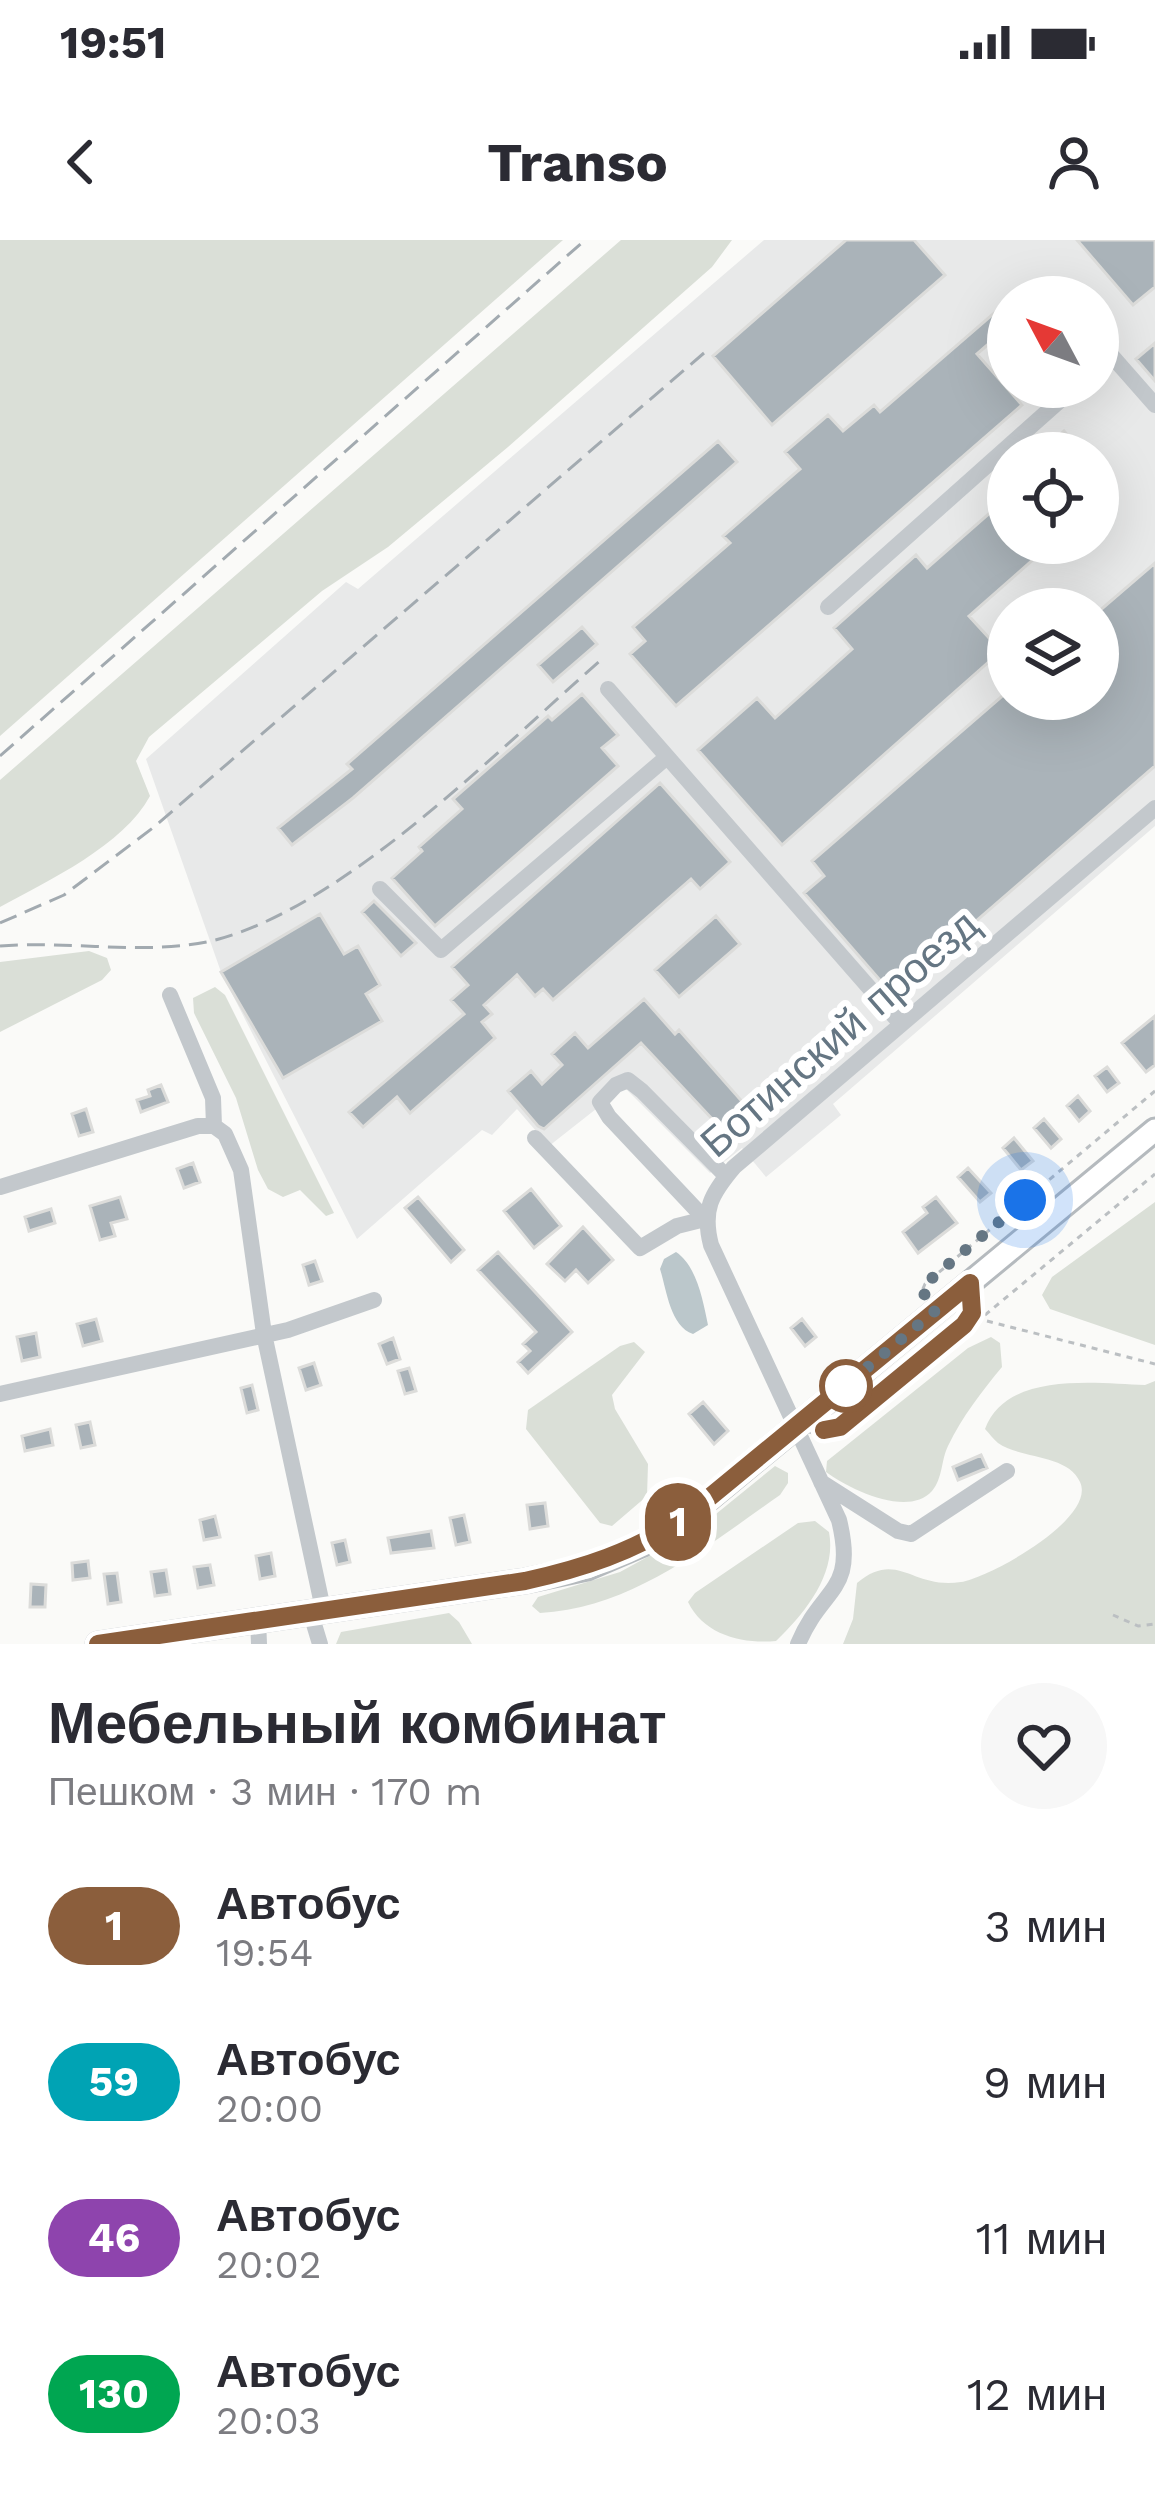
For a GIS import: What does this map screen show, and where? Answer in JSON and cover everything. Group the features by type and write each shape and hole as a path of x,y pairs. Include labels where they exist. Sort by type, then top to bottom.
{"main road":[{"path":"98,1644 525,1581 587,1568 643,1544 682,1520 1155,1130"}],"street":[{"path":"1119,364 1155,405"},
{"path":"828,607 1051,408"},
{"path":"608,689 901,1024"},
{"path":"380,889 441,950 667,757"},
{"name":"Ботинский проезд","path":"797,1644 845,1568 847,1552 839,1520 798,1426 711,1245 705,1220 711,1193 1155,808"},
{"path":"170,995 213,1099 214,1126 232,1147 241,1170 264,1334 320,1644"},
{"path":"535,1138 640,1248 677,1226 705,1220 600,1102 616,1084 628,1080 726,1176"},
{"path":"0,1187 198,1126 214,1126"},
{"path":"798,1426 840,1427 964,1325 972,1313 970,1283"},
{"path":"0,1394 288,1330 374,1300"},
{"path":"820,1482 898,1531 911,1534 1006,1471"},
{"path":"258,1619 259,1644"}],"path":[{"path":"936,1310 922,1291 925,1284 1155,1091"},
{"path":"964,1325 985,1315 1155,1174"},
{"path":"964,1325 986,1321 1036,1331 1155,1364"},
{"path":"1113,1615 1138,1626 1155,1624"}],"shaded area":[{"path":"0,240 563,240 0,736"},
{"path":"621,240 732,240 712,267 508,447 388,547 322,591 149,737 136,761 150,796 138,814 104,846 0,907 0,780"},
{"path":"764,240 1155,240 1155,826 833,1104 841,1115 766,1177 742,1148 710,1173 624,1087 549,1146 517,1109 492,1135 482,1130 357,1239 221,972 146,759 346,582 358,589"},
{"path":"89,951 107,958 111,970 102,980 0,1032 0,962"},
{"path":"215,987 225,995 334,1213 326,1216 300,1190 283,1197 268,1189 236,1098 194,1013 193,998"},
{"path":"1155,1202 1155,1345 1050,1309 1042,1295 1052,1277"},
{"path":"676,1252 694,1275 708,1325 693,1334 674,1316 660,1269 664,1259"},
{"path":"991,1337 1000,1343 1002,1367 954,1435 932,1491 921,1499 894,1501 863,1493 826,1472 827,1461 968,1348"},
{"path":"634,1342 645,1352 612,1395 615,1409 648,1464 647,1496 612,1526 600,1523 526,1429 528,1410 620,1346"},
{"path":"1155,1381 1155,1644 843,1644 853,1619 857,1583 871,1574 895,1570 944,1583 975,1578 1038,1544 1073,1512 1081,1496 1074,1473 998,1443 985,1429 996,1410 1012,1397 1054,1384 1145,1385"},
{"path":"775,1466 788,1473 780,1495 667,1571 606,1600 574,1609 540,1613 532,1606 538,1597 620,1572 695,1531"},
{"path":"815,1521 829,1532 828,1563 808,1605 776,1641 725,1635 695,1613 688,1602 695,1593 798,1523"},
{"path":"449,1613 472,1644 336,1644 341,1632"}],"building":[{"path":"846,240 914,240 945,275 772,425 713,356"},
{"path":"1077,240 1155,240 1155,287 1133,305 1119,289 1119,276 1108,276"},
{"path":"987,319 987,345 977,354 987,365 987,408 1019,408 676,706 630,654 645,641 633,627 730,543 723,536 800,469 785,452 828,415 843,431 874,405 880,412"},
{"path":"1155,343 1155,381 1136,359"},
{"path":"718,441 737,462 353,798 292,845 278,828 352,769 347,764"},
{"path":"987,515 987,564 1028,564 1001,588 987,588 987,600 969,616 987,636 987,663 782,845 698,750 757,698 775,718 852,649 834,628 916,555 927,568"},
{"path":"1155,563 1155,766 892,994 804,893 824,876 812,861 987,709 987,720 1119,720 1119,594"},
{"path":"582,627 597,644 553,682 538,665"},
{"path":"582,694 618,735 602,748 618,766 435,926 392,878 462,809 453,799 548,716 552,720"},
{"path":"660,783 730,862 700,889 691,879 553,1000 543,989 535,996 517,975 484,1005 492,1014 482,1022 495,1038 410,1113 397,1097 363,1127 349,1112 464,1014 451,1000 468,985 452,967"},
{"path":"374,901 416,943 401,956 362,912"},
{"path":"320,914 344,954 358,946 380,985 366,994 382,1021 283,1078 221,972"},
{"path":"716,916 740,944 679,997 655,970"},
{"path":"644,999 675,1034 679,1030 754,1115 729,1137 641,1043 544,1129 538,1126 508,1091 531,1071 542,1084 562,1065 552,1054 575,1033 588,1048"},
{"path":"1155,1016 1155,1065 1146,1072 1122,1043"},
{"path":"1107,1067 1119,1083 1107,1092 1095,1076"},
{"path":"161,1085 168,1102 141,1112 137,1100"},
{"path":"1078,1096 1090,1111 1079,1121 1067,1106"},
{"path":"86,1109 93,1132 79,1136 72,1114"},
{"path":"1044,1119 1061,1139 1051,1148 1034,1128"},
{"path":"1014,1138 1033,1161 1021,1170 1003,1148"},
{"path":"193,1163 200,1182 184,1188 177,1169"},
{"path":"968,1168 991,1193 980,1202 958,1177"},
{"path":"531,1189 561,1226 534,1248 504,1211"},
{"path":"120,1197 127,1219 111,1223 115,1236 100,1240 90,1206"},
{"path":"418,1197 464,1250 451,1262 405,1208"},
{"path":"936,1197 957,1223 918,1253 903,1232 927,1213 923,1207"},
{"path":"51,1209 55,1223 29,1231 25,1217"},
{"path":"583,1227 613,1260 588,1283 576,1270 565,1281 547,1264"},
{"path":"498,1252 572,1332 528,1373 518,1362 530,1351 523,1344 536,1332 478,1270"},
{"path":"315,1261 322,1281 309,1285 303,1265"},
{"path":"96,1319 102,1341 83,1346 77,1324"},
{"path":"802,1319 816,1337 805,1346 791,1328"},
{"path":"36,1333 40,1357 22,1361 17,1337"},
{"path":"393,1338 400,1359 387,1364 379,1344"},
{"path":"314,1363 321,1385 306,1390 299,1368"},
{"path":"409,1368 416,1391 405,1394 398,1371"},
{"path":"252,1385 258,1410 247,1413 241,1388"},
{"path":"703,1402 728,1431 714,1444 689,1414"},
{"path":"90,1422 95,1445 81,1448 76,1425"},
{"path":"50,1429 53,1445 25,1451 22,1436"},
{"path":"981,1455 987,1468 958,1480 953,1467"},
{"path":"545,1503 548,1526 530,1529 527,1505"},
{"path":"464,1515 470,1542 456,1545 450,1518"},
{"path":"215,1516 220,1537 204,1540 200,1520"},
{"path":"431,1531 434,1548 391,1553 388,1538"},
{"path":"345,1540 350,1562 337,1565 332,1543"},
{"path":"271,1553 275,1576 260,1579 256,1556"},
{"path":"88,1561 90,1578 73,1580 72,1563"},
{"path":"210,1565 214,1585 198,1588 194,1567"},
{"path":"166,1570 170,1594 155,1596 151,1572"},
{"path":"117,1573 121,1602 108,1604 104,1574"},
{"path":"31,1584 46,1585 45,1607 30,1607"}],"railway":[{"path":"0,756 585,240"},
{"path":"0,923 64,895 154,827 704,353"},
{"path":"0,946 167,947 219,939 269,920 319,893 421,819 602,659"}],"bus line":[{"name":"1","path":"98,1644 587,1568 643,1544 682,1520 970,1283 972,1313 964,1325 840,1427 824,1430"}],"route":[{"path":"846,1386 832,1397 936,1310 922,1291 925,1284 1025,1200"}]}
